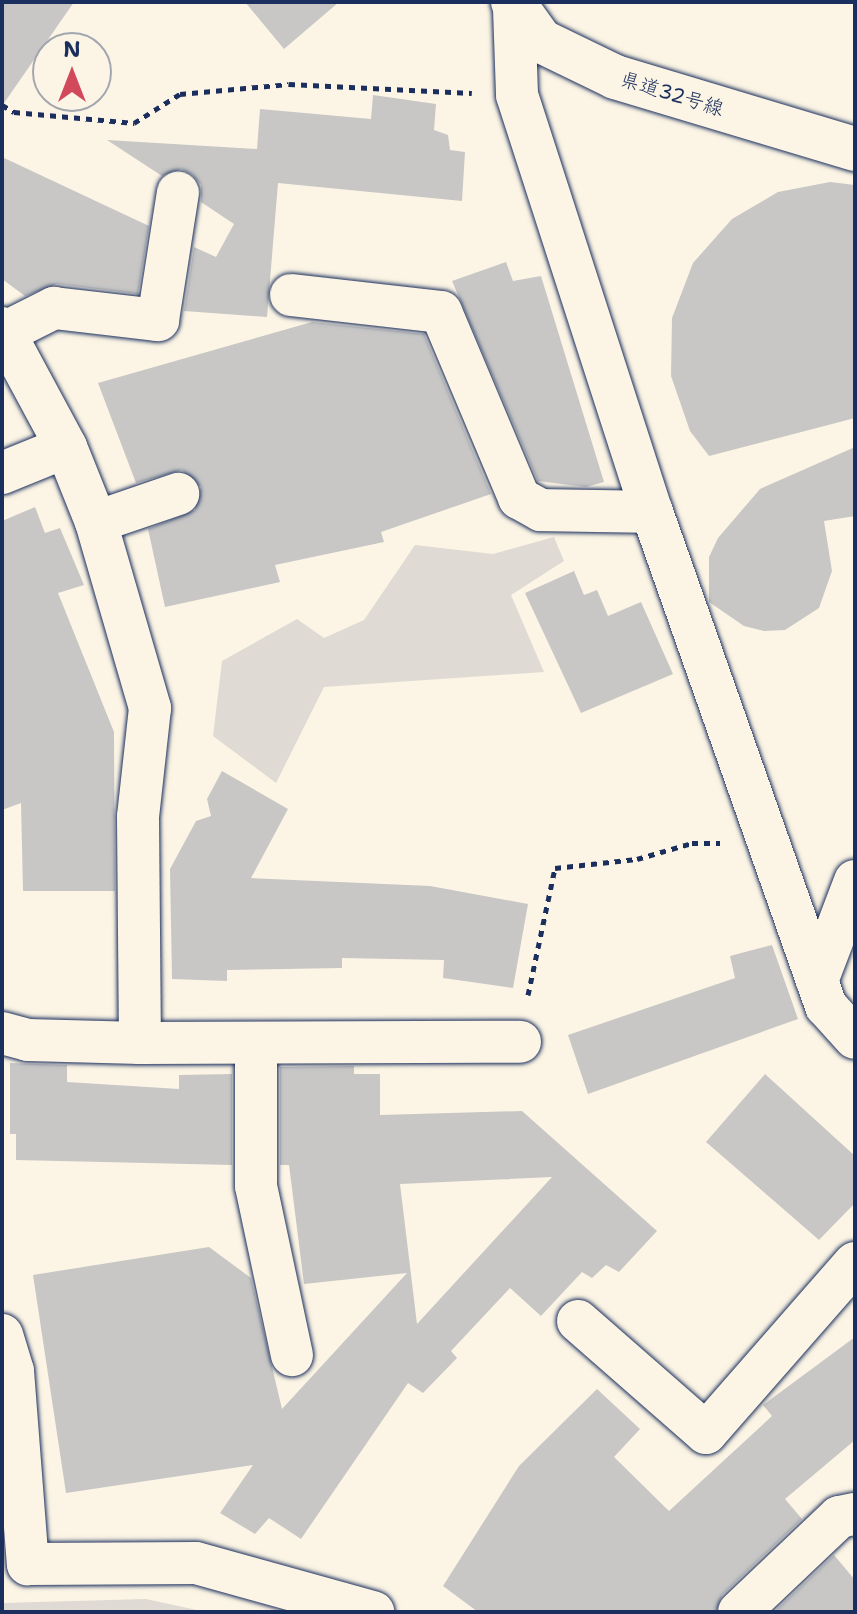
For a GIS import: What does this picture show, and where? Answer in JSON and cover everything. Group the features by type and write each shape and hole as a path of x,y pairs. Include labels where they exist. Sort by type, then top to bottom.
{"main road":[{"name":"県道32号線","path":"513,5 541,41 615,77 855,149"}],"street":[{"path":"513,5 517,95 652,512 765,844 826,1006 855,1038"},
{"path":"140,1043 138,817 150,708 96,522 66,447 4,330 54,308 158,320 178,193"},
{"path":"291,295 441,312 519,498 541,510 652,512"},
{"path":"2,473 66,447"},
{"path":"96,522 178,494"},
{"path":"817,981 855,881"},
{"path":"2,1033 28,1040 140,1043 520,1042"},
{"path":"256,1043 256,1186 292,1355"},
{"path":"578,1321 706,1433 855,1263"},
{"path":"2,1335 13,1371 28,1564 196,1563 373,1612"},
{"path":"739,1612 839,1517 855,1514"}],"path":[{"path":"2,105 14,112 134,123 180,94 289,84 517,95"},
{"path":"520,1042 555,868 637,859 692,843 765,844"}],"shaded area":[{"path":"554,537 564,561 511,595 544,672 324,687 276,783 213,736 222,661 297,619 324,638 364,620 415,545 493,554"},
{"path":"146,1599 206,1612 2,1612 2,1603"}],"building":[{"path":"2,2 74,2 53,32 32,32 32,63 2,106"},
{"path":"245,2 339,2 284,49"},
{"path":"373,95 436,104 434,130 448,135 450,150 465,152 462,201 278,183 267,317 184,311 194,247 216,257 234,224 201,202 201,185 192,174 181,169 162,176 107,140 257,149 260,109 371,119"},
{"path":"2,157 149,226 138,294 57,284 25,296 2,279"},
{"path":"830,182 855,185 855,418 709,456 690,431 671,376 672,318 693,263 732,219 778,192"},
{"path":"506,262 513,281 541,276 604,482 586,487 538,481 452,281"},
{"path":"312,322 424,334 491,494 381,532 384,542 275,565 280,582 165,607 148,529 195,510 201,487 182,470 136,483 98,383"},
{"path":"855,447 855,516 824,521 832,571 819,608 785,630 764,631 744,626 709,602 709,557 718,538 760,489"},
{"path":"35,507 45,533 60,528 84,585 58,593 114,732 115,891 23,891 21,803 2,810 2,521"},
{"path":"574,571 584,595 597,590 608,616 641,602 673,674 581,713 525,593"},
{"path":"222,771 288,809 251,878 430,886 528,904 513,988 443,978 444,960 342,958 342,968 227,970 227,981 172,979 170,869 196,821 211,816 207,799"},
{"path":"772,945 798,1019 588,1094 568,1035 735,978 730,956"},
{"path":"10,1063 67,1065 67,1082 179,1089 179,1075 232,1074 232,1165 16,1160 16,1134 10,1134"},
{"path":"354,1066 354,1074 380,1074 380,1115 522,1111 657,1231 619,1272 606,1265 592,1278 582,1272 541,1316 510,1288 451,1351 457,1358 423,1393 408,1383 301,1539 269,1518 255,1534 220,1513 253,1465 66,1493 33,1275 209,1247 251,1278 282,1409 407,1273 304,1284 289,1165 280,1165 280,1067","holes":["552,1177 417,1324 400,1184"]},
{"path":"765,1074 855,1156 855,1203 819,1240 706,1142"},
{"path":"855,1337 855,1440 785,1499 802,1519 722,1595 716,1612 478,1612 443,1586 519,1466 597,1389 640,1429 614,1457 669,1511 772,1416 763,1405"},
{"path":"834,1555 855,1580 855,1612 774,1612"}]}
